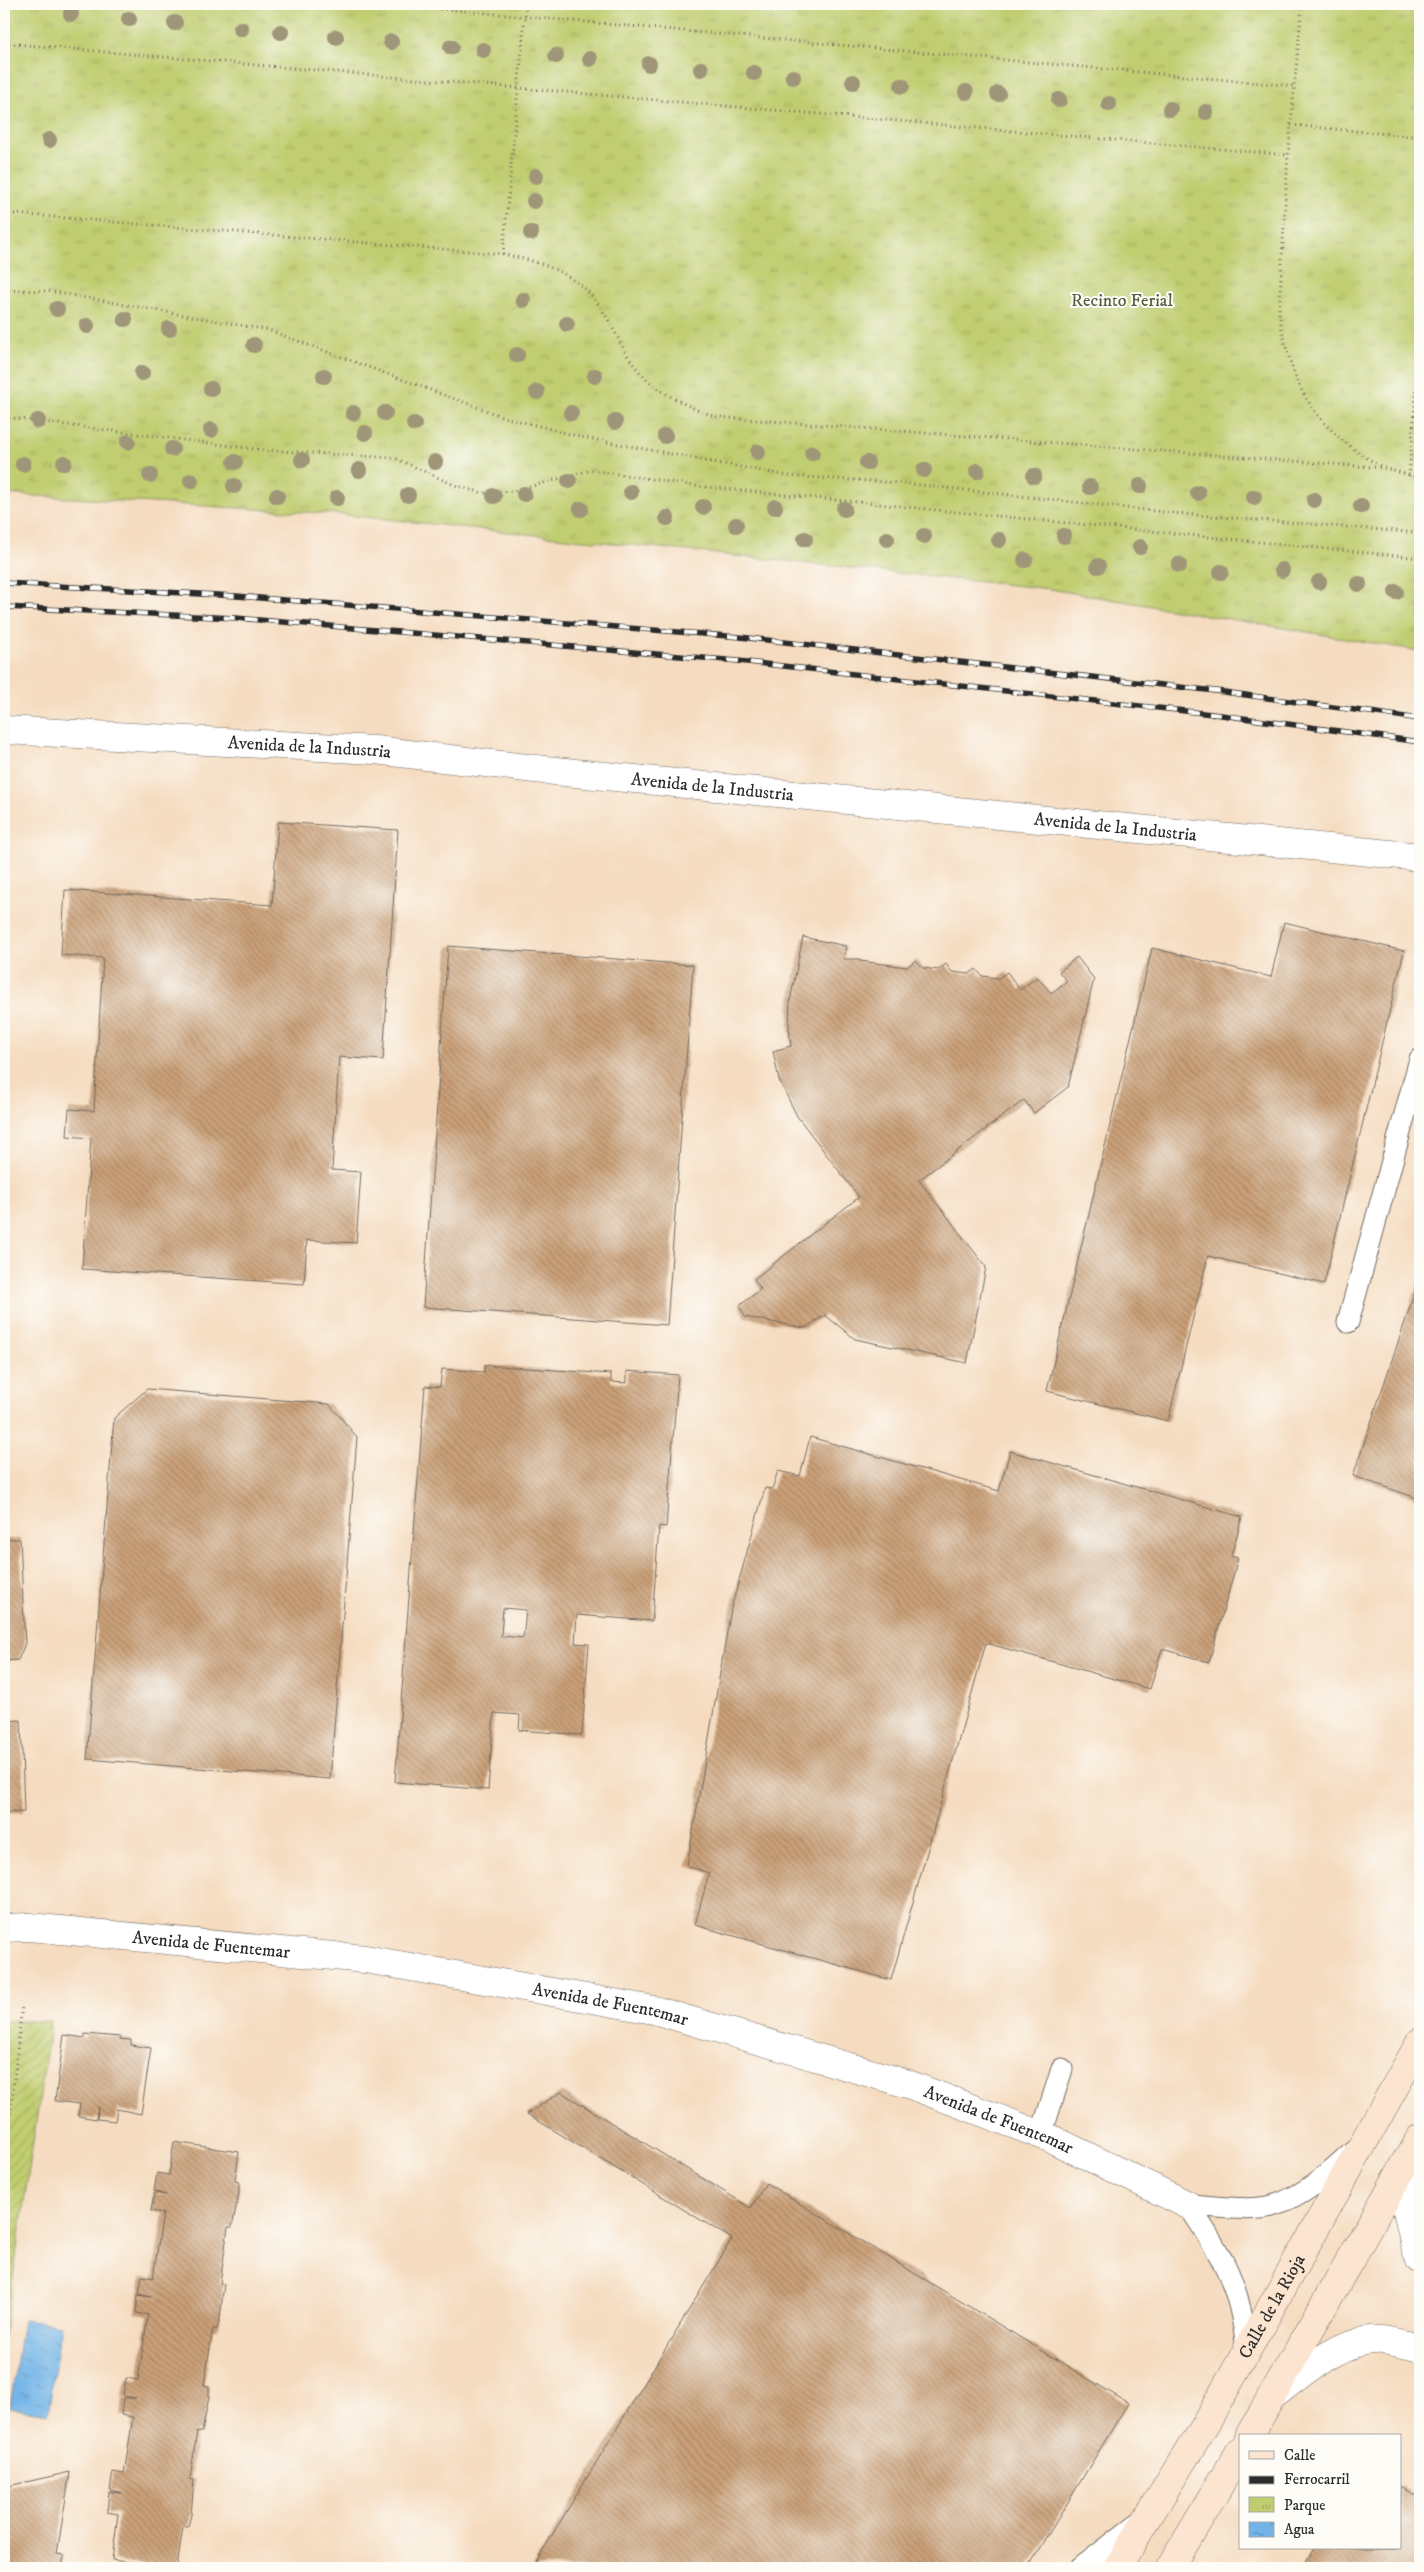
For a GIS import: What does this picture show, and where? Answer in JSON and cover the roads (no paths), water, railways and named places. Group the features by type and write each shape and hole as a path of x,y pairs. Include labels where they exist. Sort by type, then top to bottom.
{"main road":[{"name":"Calle de la Rioja","path":"1117,2568 1210,2416 1420,2042"},
{"path":"1251,2434 1417,2144"},
{"path":"1170,2568 1239,2453"}],"street":[{"name":"Avenida de la Industria","path":"4,730 375,750 535,769 1420,857"},
{"name":"Avenida de Fuentemar","path":"4,1928 29,1927 366,1959 654,2010 908,2084 1041,2135 1188,2205"},
{"path":"1417,2144 1407,2210 1420,2260"},
{"path":"1271,2397 1314,2365 1340,2349 1381,2340 1420,2348"}],"lane":[{"path":"1348,1322 1420,1059"},
{"path":"1041,2135 1062,2069"},
{"path":"1188,2205 1271,2206 1292,2199 1325,2176 1364,2142"},
{"path":"1188,2205 1216,2246 1232,2280 1242,2309 1247,2350"},
{"path":"1081,2568 1149,2516"}],"water":[{"path":"23,2319 61,2325 48,2414 10,2408"}],"railway":[{"path":"4,583 236,596 740,637 1224,692 1420,719"},
{"path":"4,607 236,618 738,661 1221,715 1420,742"}],"park label":[{"name":"Recinto Ferial","path":"1122,300"}]}
